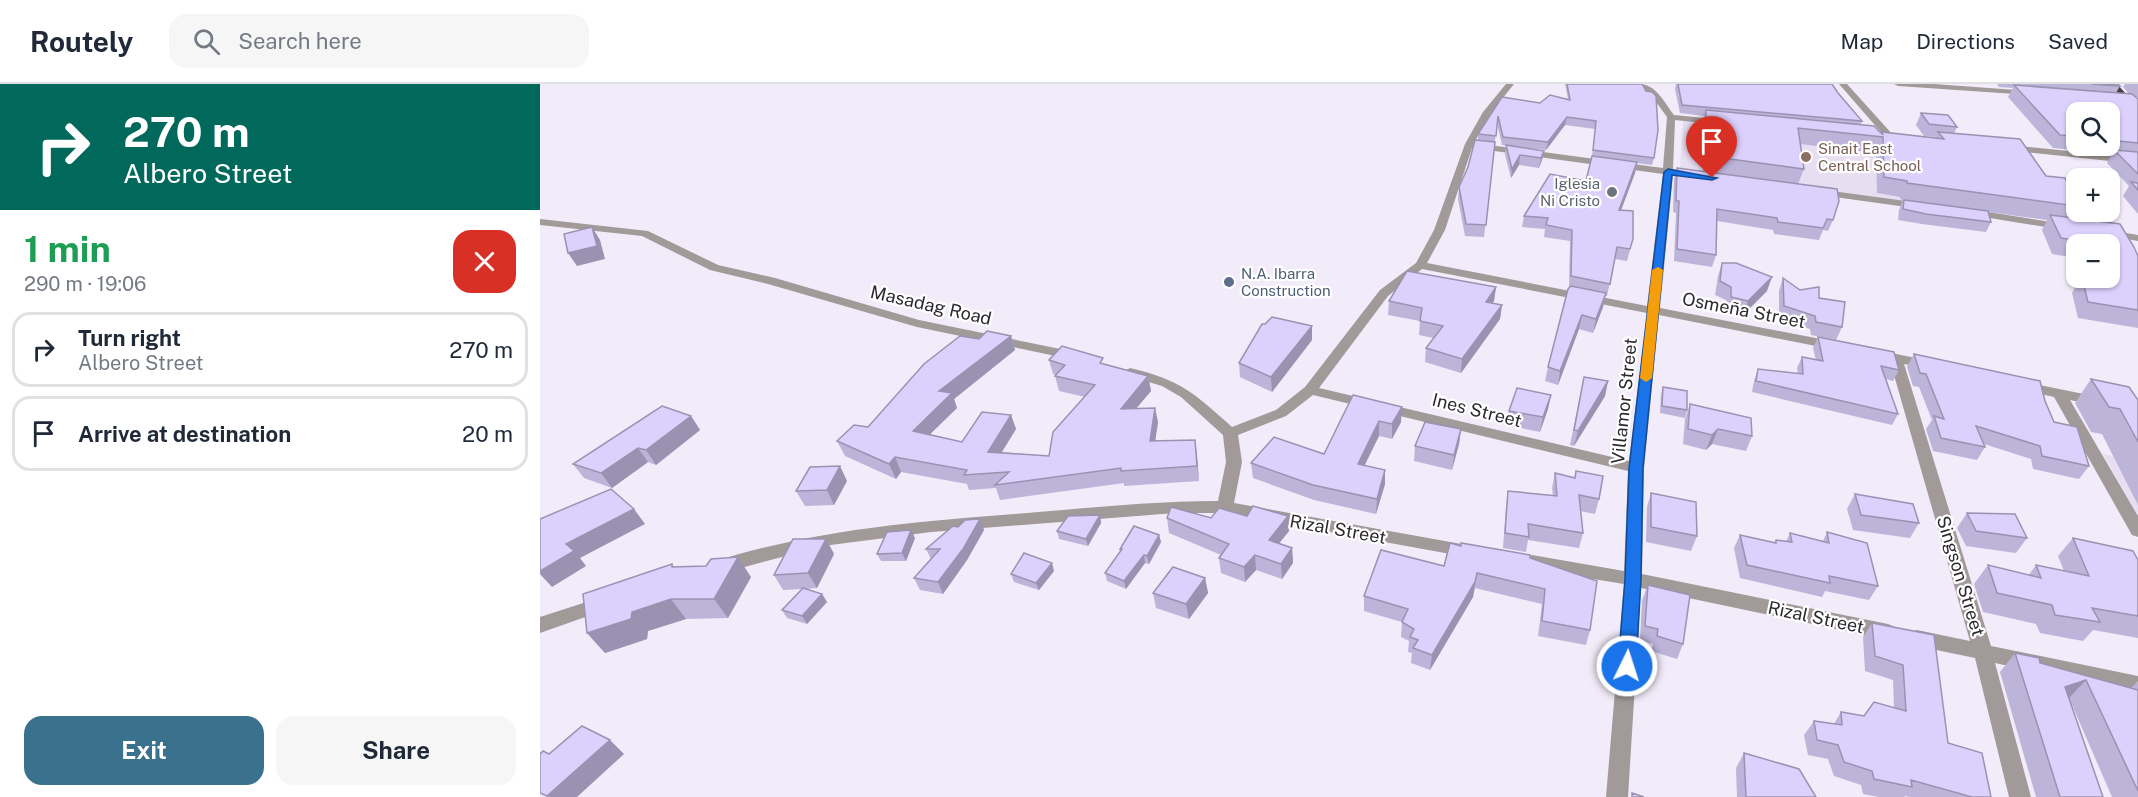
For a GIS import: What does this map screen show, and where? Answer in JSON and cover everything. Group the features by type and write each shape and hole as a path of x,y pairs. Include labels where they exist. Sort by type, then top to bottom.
{"highway":[{"path":"2112,84 2138,113"}],"street":[{"path":"1230,433 1281,413 1310,390 1384,293 1420,265 1440,235 1460,166 1480,121 1493,102 1510,84"},
{"path":"1643,84 1654,93 1671,117 1729,123"},
{"path":"1843,84 1890,137"},
{"path":"1898,84 2046,94"},
{"path":"2115,100 2138,102"},
{"name":"Villamor Street","path":"1617,797 1633,579 1636,468 1668,172 1671,117"},
{"path":"1879,136 1902,138"},
{"path":"1470,145 1691,175"},
{"path":"1996,147 2138,161"},
{"path":"1806,190 1932,207"},
{"path":"1955,210 2081,229"},
{"name":"Masadag Road","path":"540,222 644,233 714,268 771,281 917,322 1085,358"},
{"path":"2092,231 2138,237"},
{"name":"Osmeña Street","path":"1420,265 1942,368"},
{"name":"Singson Street","path":"1896,358 1983,652 2020,797"},
{"path":"1114,367 1167,383 1186,394 1230,433 1234,462 1225,507"},
{"path":"2012,383 2138,410"},
{"name":"Ines Street","path":"1310,390 1636,468"},
{"path":"2059,393 2138,531"},
{"name":"Rizal Street","path":"702,571 823,540 931,526 1175,507 1225,507 1483,554"},
{"name":"Rizal Street","path":"1518,559 1633,579 2138,685"},
{"path":"540,626 616,599"}],"shaded area":[{"name":"Sinait East Central School","path":"1683,120 1923,144 1958,208 1680,171"},
{"path":"2103,454 2138,462 2138,515"}],"building":[{"path":"1567,84 1642,84 1646,91 1652,92 1656,96 1658,130 1654,158 1593,150 1596,121 1567,117 1548,142 1503,137 1498,116 1496,136 1478,134 1502,97 1540,103 1550,95 1570,100"},
{"path":"1678,84 1832,84 1862,121 1682,105"},
{"path":"2091,84 2118,84 2120,86"},
{"path":"2014,85 2132,94 2138,99 2138,143 2120,141 2120,102 2066,102 2066,135 2060,135"},
{"path":"1706,110 1874,126 1883,135 1882,132 1944,139 1938,132 2020,139 2046,176 2065,178 2066,205 1907,183 1907,181 1884,177 1883,137 1798,128 1804,169 1708,156 1709,128 1705,127"},
{"path":"1921,113 1948,115 1957,127 1929,124"},
{"path":"1475,140 1495,142 1486,225 1466,224 1459,187 1468,167"},
{"path":"1506,145 1544,151 1541,158 1520,155 1512,169"},
{"path":"2120,150 2138,152 2138,174 2120,156"},
{"path":"1592,156 1637,162 1619,210 1633,211 1633,239 1630,249 1617,247 1610,284 1571,276 1572,230 1546,225 1548,218 1524,216 1550,174 1586,181"},
{"path":"1677,168 1837,189 1839,201 1833,220 1827,219 1823,228 1778,222 1777,218 1717,209 1716,255 1677,249 1679,201 1676,201"},
{"path":"2131,182 2138,183 2138,190"},
{"path":"1904,200 1988,211 1991,222 1903,209"},
{"path":"2050,215 2066,217 2066,222 2120,224 2138,256 2138,310 2088,302 2084,288 2120,288 2120,234 2066,234 2066,239 2061,238"},
{"path":"592,227 597,246 568,253 564,234"},
{"path":"1722,263 1736,263 1772,277 1748,301 1731,297 1731,287 1720,281"},
{"path":"1407,271 1496,287 1486,302 1502,305 1462,359 1426,348 1443,326 1420,321 1422,308 1389,301"},
{"path":"1783,278 1800,290 1819,287 1819,298 1845,302 1842,327 1816,322 1815,316 1784,306"},
{"path":"1571,286 1606,293 1596,319 1582,315 1560,371 1548,367 1568,289"},
{"path":"1272,317 1312,326 1271,377 1239,363 1262,324"},
{"path":"987,331 1011,336 939,391 952,393 913,431 962,442 982,412 1011,415 988,452 1049,456 1053,432 1095,385 1055,376 1065,365 1049,360 1062,346 1103,358 1100,363 1148,376 1121,409 1155,408 1150,441 1195,440 1197,466 1121,471 1121,468 995,485 1009,472 964,475 967,470 895,457 889,464 837,441 854,425 868,427 924,364 960,336 979,339"},
{"path":"1818,337 1894,352 1899,370 1881,366 1898,414 1756,381 1758,369 1803,374 1802,357 1823,361"},
{"path":"1914,354 2040,381 2054,422 2077,427 2089,466 2042,456 2040,446 1976,426 1985,447 1941,438 1934,416 1944,419 1926,374 1920,373"},
{"path":"1584,377 1608,381 1578,431 1574,430"},
{"path":"2091,379 2129,387 2138,400 2138,442 2120,409 2109,407"},
{"path":"1663,387 1687,391 1687,410 1662,406"},
{"path":"1517,388 1551,395 1543,417 1509,411"},
{"path":"1353,395 1402,407 1392,424 1379,421 1358,464 1385,470 1377,499 1313,485 1251,463 1274,437 1324,454"},
{"path":"1690,404 1751,418 1752,436 1718,429 1712,435 1688,429"},
{"path":"662,406 691,416 646,450 638,448 601,473 573,464"},
{"path":"1425,422 1461,429 1454,455 1415,446"},
{"path":"840,466 827,490 796,491 810,467"},
{"path":"1576,471 1603,476 1599,499 1579,495 1583,533 1528,524 1529,537 1505,533 1508,491 1557,496 1555,473 1575,478"},
{"path":"611,489 634,509 566,544 574,551 540,571 540,519"},
{"path":"1651,493 1696,502 1697,536 1651,527"},
{"path":"1855,494 1913,504 1919,523 1861,515"},
{"path":"1253,506 1288,516 1269,540 1292,548 1281,564 1255,555 1244,567 1219,558 1229,544 1167,518 1171,507 1211,518 1219,508 1247,516"},
{"path":"1967,513 2015,514 2027,538 1976,531"},
{"path":"1100,515 1086,539 1057,531 1068,516"},
{"path":"980,519 963,549 938,582 914,578 940,549 926,549 953,526 958,527 965,520"},
{"path":"1134,526 1159,535 1147,556 1144,555 1124,581 1105,573 1122,549 1120,549"},
{"path":"911,530 902,553 877,554 887,532"},
{"path":"1827,532 1867,543 1878,586 1829,576 1830,583 1747,565 1740,535 1776,543 1776,540 1792,542 1790,533 1829,543"},
{"path":"2073,538 2133,551 2138,560 2138,616 2092,608 2100,622 2055,615 2052,605 1997,593 1988,565 2041,578 2036,565 2089,576"},
{"path":"793,539 826,539 808,573 774,575"},
{"path":"1450,543 1530,555 1530,558 1597,581 1590,630 1542,621 1545,589 1477,573 1475,582 1432,655 1413,648 1418,640 1410,637 1414,629 1402,622 1408,609 1364,596 1381,550 1444,566"},
{"path":"1024,553 1052,563 1036,583 1011,574"},
{"path":"738,557 714,599 671,599 632,612 631,619 587,633 583,594 672,564 672,567 706,566 711,559"},
{"path":"1173,567 1205,578 1186,604 1153,593"},
{"path":"1648,585 1690,595 1683,644 1657,636 1658,629 1645,626"},
{"path":"803,588 822,594 802,616 782,610"},
{"path":"1872,623 1934,635 1948,743 1982,753 1991,797 1972,797 1911,780 1912,787 1874,779 1872,771 1844,762 1838,745 1817,740 1814,721 1842,725 1841,712 1864,716 1874,702 1906,711 1903,665 1875,656"},
{"path":"2015,653 2039,658 2040,663 2138,690 2138,791 2086,680 2065,687 2103,797 2060,797"},
{"path":"582,726 610,740 547,796 540,793 540,754 543,751 549,754"},
{"path":"1744,753 1799,769 1816,797 1746,797"},
{"path":"1632,793 1644,797 1632,797"}],"slow traffic":[{"path":"1646,378 1658,270"}],"place":[{"name":"Sinait East Central School","path":"1806,157"},
{"name":"Iglesia Ni Cristo","path":"1612,192"},
{"name":"N.A. Ibarra Construction","path":"1229,282"}],"route":[{"path":"1627,666 1633,579 1636,468 1668,172 1712,178"}]}
